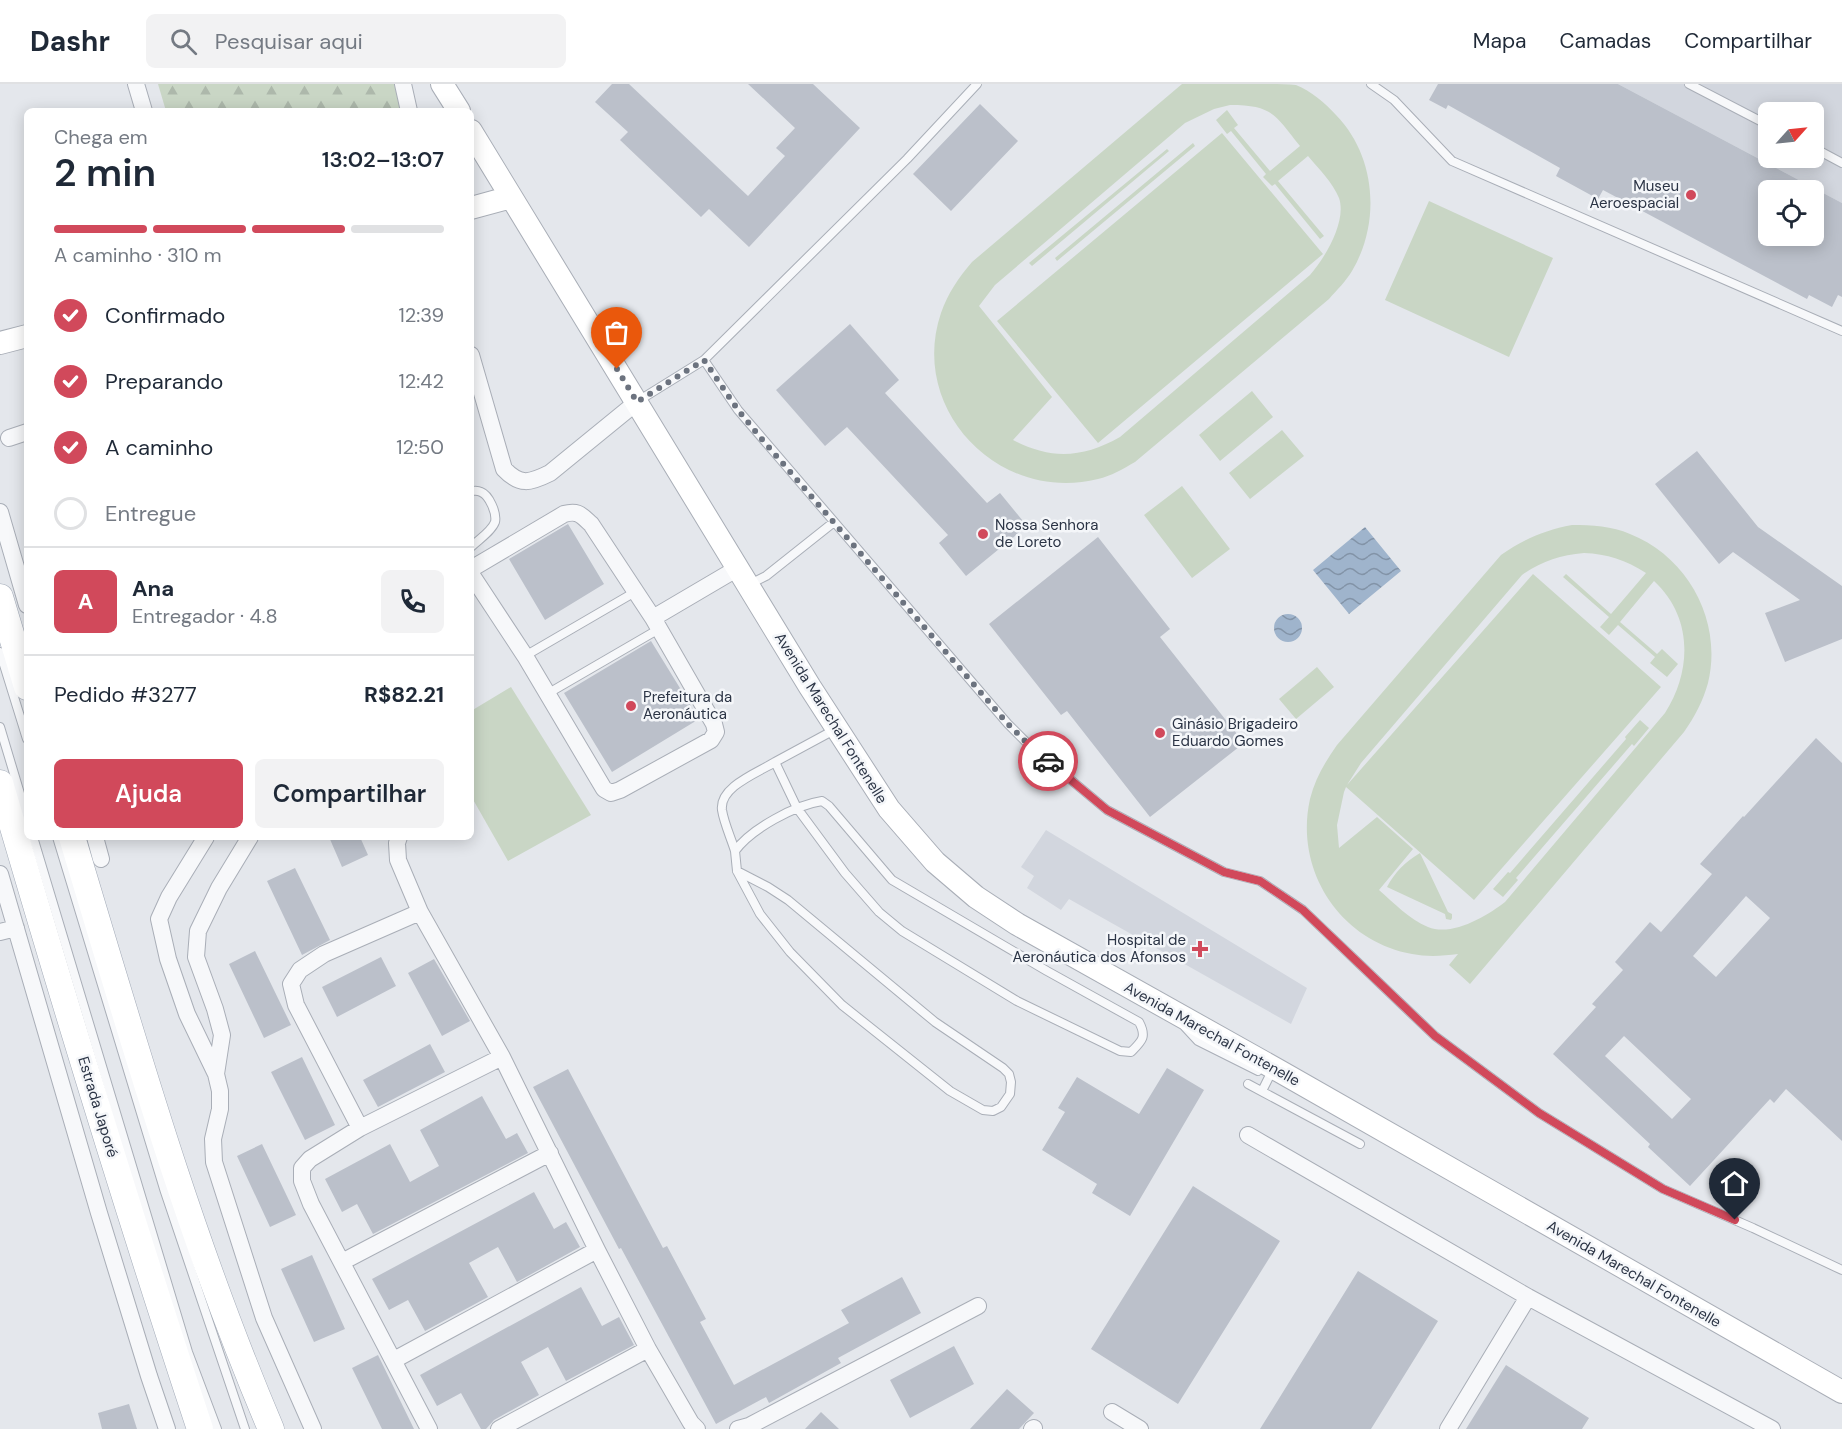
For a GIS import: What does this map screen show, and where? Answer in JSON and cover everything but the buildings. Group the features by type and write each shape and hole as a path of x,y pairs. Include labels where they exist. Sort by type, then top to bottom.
{"main road":[{"path":"442,84 457,108"},
{"name":"Avenida Marechal Fontenelle","path":"474,136 837,728 889,809 935,862 976,897 1017,924 1171,1011 1275,1075 1842,1392"},
{"path":"474,207 511,197"},
{"path":"0,343 24,337"},
{"path":"0,597 24,677"},
{"name":"Estrada Japoré","path":"0,783 162,1315 200,1429"},
{"path":"73,840 131,1035 203,1257 271,1429"}],"street":[{"path":"136,84 143,108"},
{"path":"403,84 408,108"},
{"path":"474,365 504,469 513,479 524,482 537,480 550,473 637,402"},
{"path":"9,438 24,433"},
{"path":"474,567 564,514 573,511 579,513 591,524 656,624 714,724 716,732 711,740 620,790 611,793 604,789 525,656 474,579"},
{"path":"0,513 24,595"},
{"path":"656,624 743,576"},
{"path":"96,840 101,859"},
{"path":"204,840 169,897 159,919 168,959 188,1014 216,1074 220,1091 220,1109 213,1139 214,1162 264,1318 313,1429"},
{"path":"216,1074 222,1035 196,957 198,931 219,888 248,840"},
{"path":"398,840 398,860 420,912 502,1057 648,1349 691,1423 697,1429"},
{"name":"Estrada Japoré","path":"0,874 8,930 167,1429"},
{"path":"360,1128 296,1005 291,984 300,970 324,954 420,912"},
{"path":"429,1429 311,1204 302,1181 302,1168 310,1159 360,1128 502,1057"},
{"path":"1248,1135 1528,1297 1772,1429"},
{"path":"342,1262 550,1153"},
{"path":"394,1360 597,1250"},
{"path":"1448,1429 1528,1297"},
{"path":"746,1428 978,1306"},
{"path":"499,1429 648,1349"},
{"path":"1112,1412 1140,1429"}],"lane":[{"path":"637,402 704,360 908,159 977,84"},
{"path":"1371,84 1394,100 1452,162 1842,331"},
{"path":"1689,84 1758,120"},
{"path":"1824,153 1842,163"},
{"path":"704,360 745,419 1008,724 1029,745 1107,810 1224,872 1260,881 1303,910 1435,1036 1539,1113 1663,1189 1842,1270"},
{"path":"474,491 485,494 495,516 495,522 474,544"},
{"path":"743,576 766,576 834,522"},
{"path":"525,656 635,592"},
{"path":"547,694 656,624"},
{"path":"0,651 24,729"},
{"path":"0,727 24,807"},
{"path":"737,871 788,900 935,1022 1003,1068 1009,1074 1011,1082 1010,1094 1001,1107 993,1111 983,1110 950,1091 842,1005 790,952 760,914 737,871 735,851 722,811 722,799 728,790 837,728"},
{"path":"735,851 741,841 753,832 797,808 822,801 829,806 891,880 1139,1022 1143,1031 1142,1041 1131,1052 1120,1051 1017,1001 902,931 879,912 845,873 797,808 775,762"},
{"path":"34,840 188,1352 217,1429"},
{"path":"58,840 165,1192 245,1429"},
{"path":"1262,1091 1275,1075"},
{"path":"1248,1084 1360,1143"}],"shaded area":[{"path":"1618,84 1842,84 1842,203 1824,193 1824,180 1799,180 1776,168 1824,168 1824,102 1758,102 1758,158"},
{"name":"Hospital de Aeronáutica dos Afonsos","path":"1046,830 1307,988 1291,1024 1069,899 1061,910 1027,888 1034,876 1021,867"}],"green space":[{"path":"158,84 394,84 401,108 165,108"},
{"path":"1182,84 1296,85 1312,94 1336,115 1349,131 1366,169 1370,190 1367,232 1352,271 1329,299 1135,462 1098,479 1062,483 1027,477 997,463 970,442 950,415 938,383 934,349 944,306 954,286 972,262","holes":["1230,105 1244,105 1272,114 1300,146 1270,171 1234,128 1238,125 1227,110 1216,120 1227,134 1231,131 1266,174 1263,177 1272,186 1275,184 1320,239 1324,236 1278,181 1308,156 1336,192 1341,207 1340,217 1333,239 1322,259 1310,275 1120,437 1093,449 1067,454 1041,451 1013,440 1052,397 979,306 995,285 1185,123 1214,109"]},
{"path":"1222,133 1323,254 1098,443 997,321"},
{"path":"1193,143 1195,146 1057,261 1055,258"},
{"path":"1167,149 1169,151 1032,266 1029,263"},
{"path":"1429,201 1553,258 1509,357 1385,300"},
{"path":"1252,391 1273,417 1220,461 1199,435"},
{"path":"1282,430 1304,456 1250,499 1229,473"},
{"path":"1182,486 1230,549 1192,578 1144,515"},
{"path":"1587,525 1616,529 1651,544 1669,558 1684,575 1696,594 1705,615 1710,637 1711,660 1708,683 1704,696 1684,732 1470,984 1449,965 1458,954 1423,956 1386,947 1363,934 1344,918 1328,898 1316,876 1309,851 1307,826 1310,799 1321,771 1337,745 1501,555 1535,536 1562,527","holes":["1592,554 1624,561 1646,573 1611,614 1566,574 1563,577 1609,617 1600,627 1609,635 1618,625 1655,657 1650,663 1667,677 1678,664 1662,649 1657,654 1620,622 1654,581 1667,595 1682,628 1684,645 1684,662 1674,697 1665,713 1505,902 1479,919 1458,927 1437,929 1421,924 1379,890 1413,849 1377,817 1339,848 1337,825 1346,787 1474,900 1661,687 1533,574 1347,785 1361,763 1522,575 1544,562 1559,557"]},
{"path":"1317,667 1334,687 1296,719 1279,699"},
{"path":"511,687 591,815 508,861 474,801 474,709"},
{"path":"1640,720 1649,728 1634,746 1632,744 1516,878 1518,880 1503,897 1493,889 1508,872 1510,873"},
{"path":"1420,853 1448,912 1452,914 1451,920 1446,919 1445,914 1387,887 1401,868"}],"water":[{"path":"1365,527 1401,571 1349,614 1313,570"},
{"path":"1288,614 1298,618 1302,628 1298,638 1288,642 1278,638 1274,628 1278,618"}],"way so far":[{"path":"617,369 637,402 704,360 738,410 760,437 1008,724 1048,761"}],"place":[{"name":"Museu Aeroespacial","path":"1691,195"},
{"name":"Nossa Senhora de Loreto","path":"983,534"},
{"name":"Prefeitura da Aeronáutica","path":"631,706"},
{"name":"Ginásio Brigadeiro Eduardo Gomes","path":"1160,733"},
{"name":"Hospital de Aeronáutica dos Afonsos","path":"1200,949"}],"route":[{"path":"1048,761 1107,810 1224,872 1260,881 1303,910 1435,1036 1539,1113 1663,1189 1735,1220"}]}
